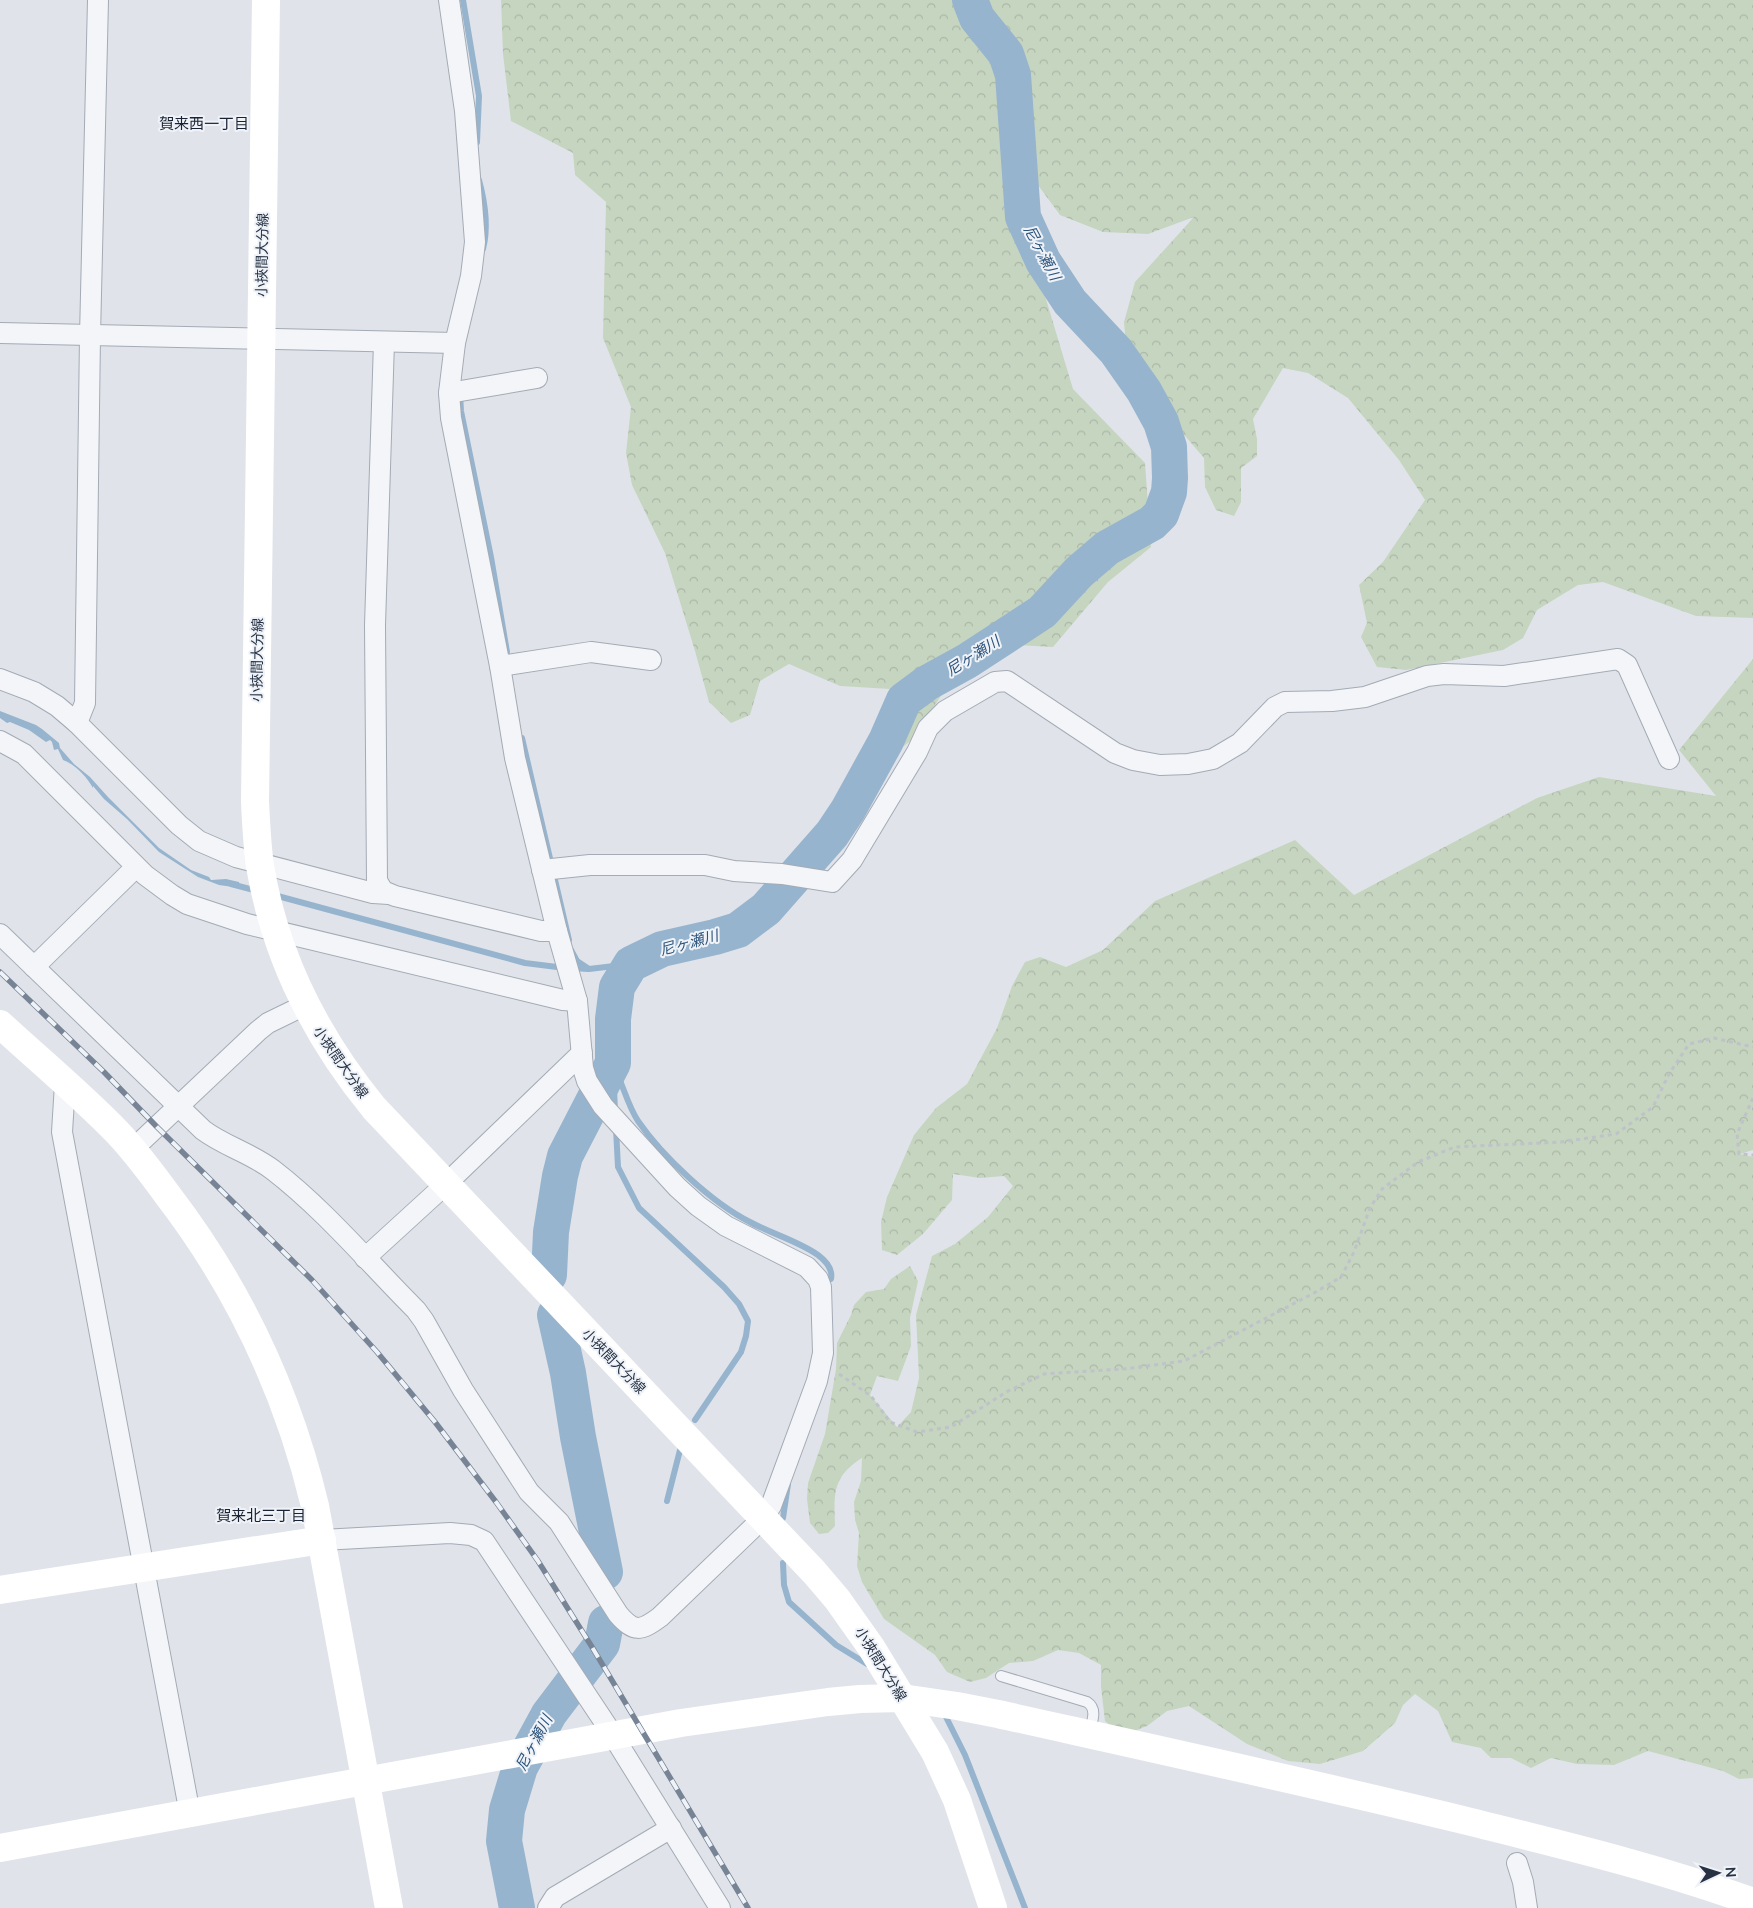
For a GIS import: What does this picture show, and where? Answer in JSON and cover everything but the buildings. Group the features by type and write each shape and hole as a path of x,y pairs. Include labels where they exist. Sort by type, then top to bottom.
{"street":[{"path":"77,723 85,703 90,336 98,0"},
{"name":"小挾間大分線","path":"266,0 255,801 263,882 275,931 305,1005 352,1081 374,1108 814,1572 837,1599 872,1648 927,1737 946,1774 993,1908"},
{"path":"0,934 212,1136 258,1160 275,1172 314,1206 420,1315 462,1390 529,1492 558,1522 618,1614 630,1627 642,1628 660,1617 763,1518 771,1506 817,1381 822,1362 822,1296 818,1279 814,1272 800,1262 717,1221 677,1187 603,1106 591,1090 583,1068 577,1000 542,870 515,758 500,666 451,418 448,393 454,343 471,276 475,242 465,111 449,0"},
{"path":"0,333 454,343"},
{"path":"384,342 375,625 376,881 383,891 389,894"},
{"path":"448,393 537,378"},
{"path":"500,666 591,652 651,660"},
{"path":"542,870 590,865 705,865 734,871 782,874 832,882 852,860 917,752 928,728 945,711 995,682 1007,681 1115,753 1133,760 1160,765 1188,764 1214,759 1240,742 1275,706 1284,702 1332,702 1365,698 1427,676 1504,676 1618,659 1627,665 1669,759"},
{"path":"0,679 23,687 58,706 189,834 222,852 263,882 389,894 541,931 558,932"},
{"path":"0,741 24,754 37,765 136,867 159,886 186,904 213,914 275,931 563,1000 577,1000"},
{"path":"34,967 136,867"},
{"path":"132,1150 258,1031 268,1023 305,1005"},
{"path":"0,1024 116,1132 132,1150 185,1217 206,1248 228,1282 261,1346 298,1440 316,1506 389,1908"},
{"path":"365,1258 446,1184 582,1053"},
{"path":"65,1084 62,1132 190,1814"},
{"path":"0,1590 322,1540 450,1533 478,1537 489,1548 614,1736 720,1908"},
{"path":"0,1848 682,1723 828,1702 902,1698 957,1706 1332,1788 1555,1843 1692,1880 1753,1902"},
{"path":"548,1908 555,1897 670,1828"},
{"path":"1517,1863 1523,1882 1527,1908"}],"lane":[{"path":"1001,1676 1090,1704 1094,1713 1089,1734"}],"path":[{"path":"822,1362 871,1396 890,1422 917,1432 951,1427 1008,1391 1044,1374 1124,1369 1184,1361 1341,1277 1354,1252 1370,1208 1382,1189 1418,1162 1455,1147 1561,1142 1616,1134 1654,1107 1669,1074 1689,1044 1714,1038 1753,1047"},
{"path":"1753,1098 1737,1134 1739,1154 1753,1155"}],"green space":[{"path":"501,0 1753,0 1753,618 1696,616 1603,582 1578,585 1537,610 1523,638 1503,650 1406,670 1377,667 1361,637 1367,623 1359,585 1383,562 1425,500 1399,460 1348,398 1308,373 1283,368 1253,419 1257,439 1257,456 1241,468 1241,502 1234,516 1216,510 1205,487 1204,458 1162,409 1127,358 1124,322 1135,282 1194,217 1148,234 1103,232 1060,215 1032,177 1031,213 1043,289 1073,389 1145,463 1151,547 1108,582 1053,647 975,643 913,739 896,752 890,732 890,689 840,686 789,664 760,681 750,715 731,723 709,702 665,553 632,485 626,453 631,407 603,338 606,202 575,175 573,153 511,121 503,54"},
{"path":"1753,659 1753,1150 1740,1154 1753,1157 1753,1778 1739,1779 1723,1771 1648,1751 1614,1765 1577,1764 1551,1758 1531,1768 1511,1758 1491,1758 1481,1748 1452,1742 1438,1711 1415,1694 1403,1705 1395,1723 1363,1751 1320,1764 1288,1761 1247,1744 1189,1706 1167,1711 1147,1726 1132,1732 1118,1732 1105,1721 1101,1687 1101,1665 1079,1653 1058,1650 1033,1661 1009,1663 986,1678 970,1682 947,1672 935,1655 884,1619 862,1582 857,1566 859,1533 855,1520 854,1502 861,1481 862,1458 852,1465 840,1479 835,1495 835,1526 828,1533 819,1534 810,1523 807,1499 808,1483 825,1434 836,1369 837,1343 854,1305 866,1292 884,1289 891,1279 910,1266 918,1281 910,1318 911,1346 898,1381 877,1376 870,1395 897,1427 911,1412 919,1378 916,1315 932,1256 955,1244 988,1217 1013,1186 1004,1176 980,1178 953,1174 952,1200 923,1234 897,1255 882,1250 881,1222 887,1197 914,1135 936,1108 967,1084 997,1028 1012,986 1025,962 1040,957 1066,967 1103,950 1155,901 1295,840 1354,895 1537,798 1599,777 1716,796 1679,750"}],"water":[{"path":"0,711 36,725 59,743 60,748 74,764 90,777 159,848 191,870 209,877 211,880 226,879 239,882 240,888 219,885 198,877 159,852 93,786 93,788 80,771 63,760 58,749 54,750 50,740 46,742 29,730 10,722 7,723 0,718"}],"waterway":[{"path":"463,0 479,96 477,142"},
{"name":"尼ヶ瀬川","path":"549,1275 551,1232 565,1156 613,1063 613,1019 617,987 631,964 662,949 738,930 766,909 832,834 848,810 886,741 904,700 927,683 967,661 1042,612 1079,572 1107,548 1152,523 1161,514 1169,492 1169,447 1161,422 1144,391 1116,351 1070,302 1043,261 1023,217 1013,75 1006,54 977,18 970,0"},
{"path":"479,180 486,214 486,232 483,249"},
{"path":"460,394 461,411 491,557 507,652"},
{"path":"522,738 569,940"},
{"path":"231,884 257,891"},
{"path":"274,895 525,963 588,969"},
{"path":"571,950 577,961 589,969 631,964"},
{"path":"613,1063 615,1111"},
{"path":"615,1069 631,1109 638,1121 660,1149 689,1178 735,1214 818,1255 828,1266 831,1272 831,1279"},
{"path":"616,1129 618,1167 639,1208 724,1287 739,1304 748,1321 741,1352 695,1420"},
{"name":"尼ヶ瀬川","path":"555,1315 568,1373 578,1437 605,1572"},
{"path":"667,1501 680,1450"},
{"path":"783,1518 788,1484"},
{"path":"783,1563 784,1585 789,1602 836,1645 867,1664"},
{"name":"尼ヶ瀬川","path":"517,1908 504,1841 507,1810 520,1767 549,1714 602,1644 606,1623"},
{"path":"945,1715 965,1755 1025,1908"}],"railway":[{"path":"0,972 104,1072 312,1280 377,1352 435,1422 538,1561 592,1647 748,1908"}],"district":[{"name":"賀来西一丁目","path":"204,124"},
{"name":"賀来北三丁目","path":"261,1516"}]}
